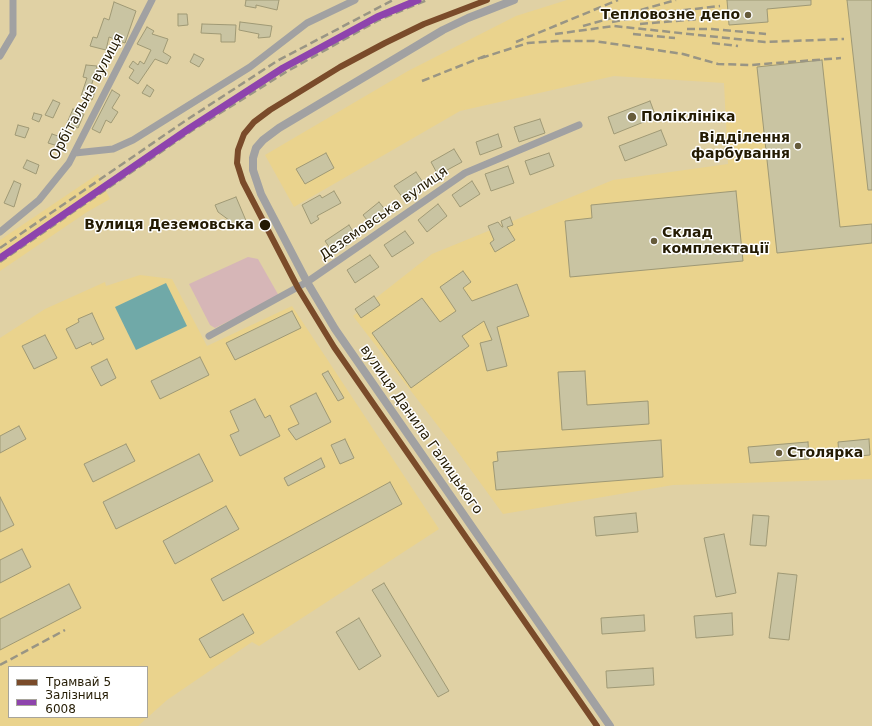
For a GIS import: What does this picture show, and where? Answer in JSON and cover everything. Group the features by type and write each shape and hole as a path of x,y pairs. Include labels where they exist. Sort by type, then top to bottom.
{"street":[{"path":"0,56 13,34 13,0"},
{"name":"Орбітальна вулиця","path":"0,232 39,200 69,163 152,0"},
{"path":"75,153 113,150 133,140 250,66 307,23 355,0"},
{"name":"вулиця Данила Галицького","path":"514,0 468,18 444,30 268,136 259,144 254,153 254,175 261,194 307,282 335,329 610,726"},
{"name":"Деземовська вулиця","path":"209,336 307,282 465,173 579,125"}],"shaded area":[{"path":"567,0 872,0 872,479 673,485 503,514 455,448 353,316 432,254 613,180 728,164 724,83 614,76 460,111 294,207 265,155 408,71 516,16"},
{"path":"98,174 110,199 87,212 0,271 0,240"},
{"path":"248,257 258,259 279,296 215,328 210,325 189,284"},
{"path":"140,275 172,279 207,346 292,306 439,529 259,646 252,642 167,700 148,717 148,666 8,666 8,718 147,718 138,726 0,726 0,338 45,309 105,282 106,286"}],"water":[{"path":"166,283 187,326 136,350 115,307"}],"building":[{"path":"246,0 279,0 277,10 256,5 256,8 245,6"},
{"name":"Тепловозне депо","path":"727,0 811,0 811,5 767,9 768,22 729,25"},
{"path":"847,0 872,0 872,190 868,190"},
{"path":"114,2 136,11 125,43 109,37 106,50 90,46 93,37 97,38 104,18 109,20"},
{"path":"178,14 187,14 188,25 178,26"},
{"path":"240,22 272,26 270,37 258,38 259,34 239,30"},
{"path":"202,24 236,25 235,42 221,42 221,34 201,33"},
{"path":"147,27 154,31 152,34 168,39 163,52 171,57 167,64 155,59 138,84 129,78 134,70 129,67 133,61 138,65 140,61 144,64 151,50 137,44"},
{"path":"194,54 204,59 199,67 190,62"},
{"name":"Відділення фарбування","path":"822,60 840,227 872,224 872,243 777,253 757,67"},
{"path":"86,65 97,66 91,87 96,89 92,100 81,96 87,78 83,77"},
{"path":"147,85 154,90 150,97 142,93"},
{"path":"112,90 120,95 112,108 118,112 111,123 106,120 100,133 92,129"},
{"path":"53,100 60,103 53,118 45,115"},
{"name":"Поліклініка","path":"650,101 656,117 614,134 608,117"},
{"path":"73,109 84,114 78,128 67,123"},
{"path":"34,113 42,115 39,122 32,119"},
{"path":"540,119 545,133 519,142 514,127"},
{"path":"18,125 29,128 25,138 15,135"},
{"name":"Поліклініка","path":"661,130 667,145 625,161 619,146"},
{"path":"52,134 61,137 58,146 48,143"},
{"path":"498,134 502,147 480,155 476,142"},
{"path":"454,149 462,162 438,175 431,162"},
{"path":"326,153 334,168 305,184 296,169"},
{"path":"549,153 554,166 530,175 525,161"},
{"path":"27,160 39,165 36,174 23,168"},
{"path":"508,166 514,183 491,191 485,174"},
{"path":"416,172 424,184 403,198 394,186"},
{"path":"14,181 21,184 14,207 4,203"},
{"path":"472,181 480,194 460,207 452,195"},
{"path":"334,191 341,203 317,216 319,219 311,224 302,205 320,195 322,198"},
{"name":"Склад комплектації","path":"736,191 743,261 570,277 565,221 592,218 591,205"},
{"path":"236,197 247,223 237,226 218,212 215,205"},
{"path":"379,202 387,212 371,225 363,215"},
{"path":"438,204 447,216 427,232 418,220"},
{"path":"510,217 513,225 507,227 515,240 495,252 490,243 494,240 488,226 498,222 503,227 501,221"},
{"path":"349,225 357,238 334,254 325,241"},
{"path":"405,231 414,243 392,257 384,245"},
{"path":"370,255 379,267 355,283 347,270"},
{"path":"463,271 471,282 463,288 472,301 517,284 529,316 497,327 507,366 487,371 480,343 492,340 484,321 462,336 469,346 411,388 372,333 422,298 440,322 456,311 440,287"},
{"path":"374,296 380,305 361,318 355,309"},
{"path":"292,311 301,328 235,360 226,343"},
{"path":"92,313 104,339 92,345 91,342 76,349 66,329 79,322 78,319"},
{"path":"45,335 57,358 34,369 22,346"},
{"path":"200,357 209,375 160,399 151,381"},
{"path":"107,359 116,378 101,386 91,367"},
{"path":"328,371 344,398 338,401 322,374"},
{"path":"585,371 587,405 648,401 649,424 562,430 558,372"},
{"path":"316,393 331,422 296,440 288,429 299,424 290,406"},
{"path":"255,399 265,418 270,415 280,436 240,456 230,435 239,431 230,411"},
{"path":"19,426 26,439 0,453 0,436"},
{"path":"345,439 354,458 340,464 331,445"},
{"path":"869,439 870,455 839,458 838,442"},
{"path":"661,440 663,477 496,490 493,462 498,461 497,452"},
{"name":"Столярка","path":"808,442 809,459 750,463 748,447"},
{"path":"126,444 135,461 93,482 84,464"},
{"path":"199,454 213,481 116,529 103,502"},
{"path":"321,458 325,467 288,486 284,478"},
{"path":"390,482 402,504 223,601 211,579"},
{"path":"0,497 14,525 0,532"},
{"path":"226,506 239,529 175,564 163,541"},
{"path":"636,513 638,532 596,536 594,517"},
{"path":"753,515 769,516 766,546 750,545"},
{"path":"724,534 736,593 716,597 704,538"},
{"path":"22,549 31,567 0,583 0,560"},
{"path":"778,573 797,575 789,640 769,638"},
{"path":"384,583 449,691 438,697 372,590"},
{"path":"69,584 81,608 0,650 0,619"},
{"path":"732,613 733,635 696,638 694,616"},
{"path":"243,614 254,633 210,658 199,639"},
{"path":"644,615 645,631 602,634 601,618"},
{"path":"359,618 381,656 359,670 336,632"},
{"path":"653,668 654,685 607,688 606,671"}],"railway":[{"path":"0,248 185,121 277,61 393,0"},
{"path":"0,262 193,130 286,72 379,20 427,0"},
{"path":"516,42 618,0"},
{"path":"583,26 676,0"},
{"path":"612,22 668,12 720,6"},
{"path":"640,24 724,17"},
{"path":"555,34 614,26 765,42 844,39"},
{"path":"687,29 712,29 766,34"},
{"path":"633,34 675,38"},
{"path":"481,58 528,43 556,41 594,41 683,54 718,64 751,65 841,58"},
{"path":"712,43 738,46"},
{"path":"422,81 485,56"},
{"path":"0,665 65,630"}],"tram line":[{"name":"5","path":"487,0 424,24 385,43 340,67 270,110 254,122 244,134 238,150 237,163 243,182 298,288 334,347 597,726"}],"rail line":[{"name":"6008","path":"0,258 190,128 283,68 377,17 418,0"}],"place":[{"name":"Тепловозне депо","path":"748,15"},
{"name":"Поліклініка","path":"632,117"},
{"name":"Відділення фарбування","path":"798,146"},
{"name":"Вулиця Деземовська","path":"265,225"},
{"name":"Склад комплектації","path":"654,241"},
{"name":"Столярка","path":"779,453"}]}
